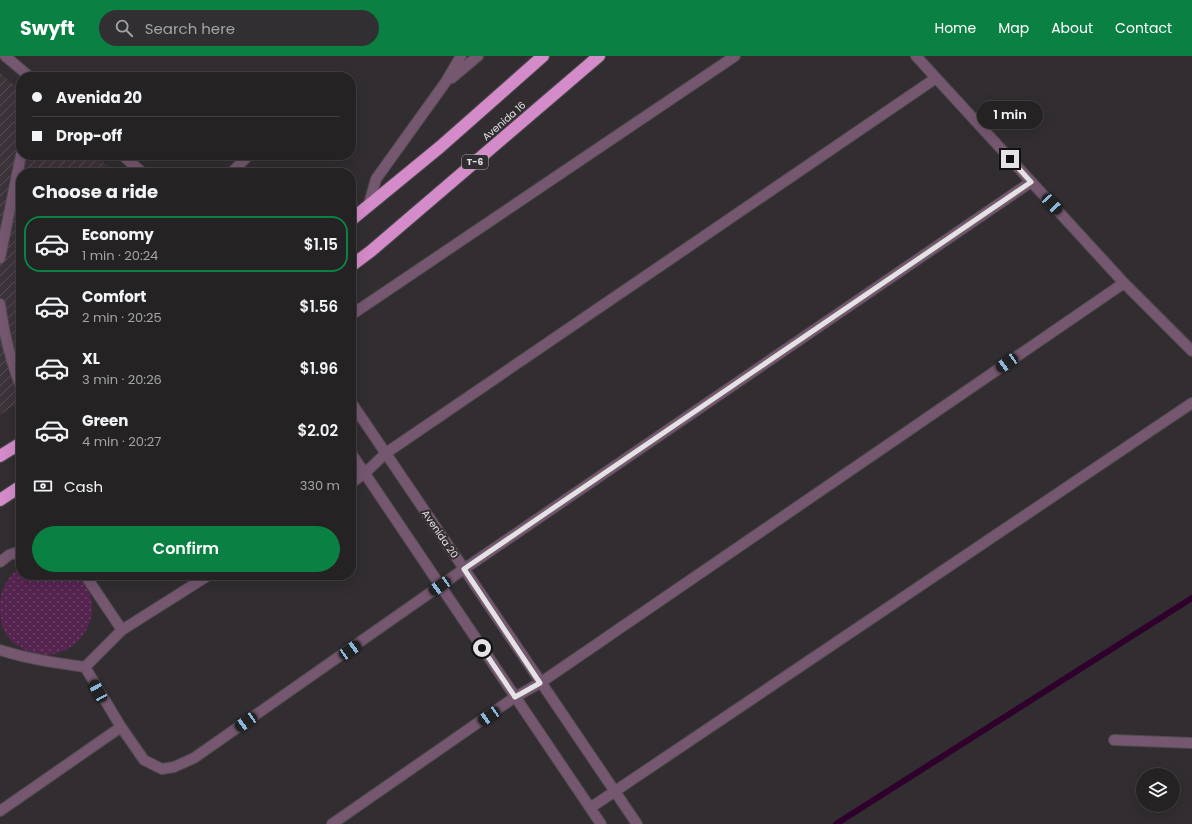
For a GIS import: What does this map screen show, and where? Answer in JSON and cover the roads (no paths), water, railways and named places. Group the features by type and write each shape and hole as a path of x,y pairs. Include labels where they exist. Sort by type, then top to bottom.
{"highway":[{"path":"356,216 440,147 543,56"},
{"name":"Avenida 16","path":"356,262 377,246 598,56"},
{"path":"0,456 16,446"},
{"path":"0,500 16,489"}],"street":[{"path":"5,56 24,72"},
{"path":"368,207 376,179 445,83 456,67 461,56"},
{"path":"445,83 478,56"},
{"path":"356,312 735,56"},
{"path":"916,56 1124,282 1192,351"},
{"path":"356,479 386,454 936,78"},
{"path":"128,160 137,168"},
{"path":"237,168 244,160"},
{"path":"0,258 16,180"},
{"path":"85,667 121,728 144,760 162,769 174,768 194,758 464,569 1031,182"},
{"path":"332,824 515,697 540,683 1124,282"},
{"path":"0,304 4,331 10,357 16,373"},
{"path":"590,808 1192,403"},
{"name":"Avenida 20","path":"356,409 637,824"},
{"path":"356,460 601,824"},
{"path":"0,562 9,555 16,553"},
{"path":"88,580 122,630"},
{"path":"85,667 122,630 201,580"},
{"path":"0,650 22,657 47,662 85,667"},
{"path":"0,810 121,728"},
{"path":"1114,740 1192,743"}],"waterway":[{"path":"836,824 1192,598"}]}
